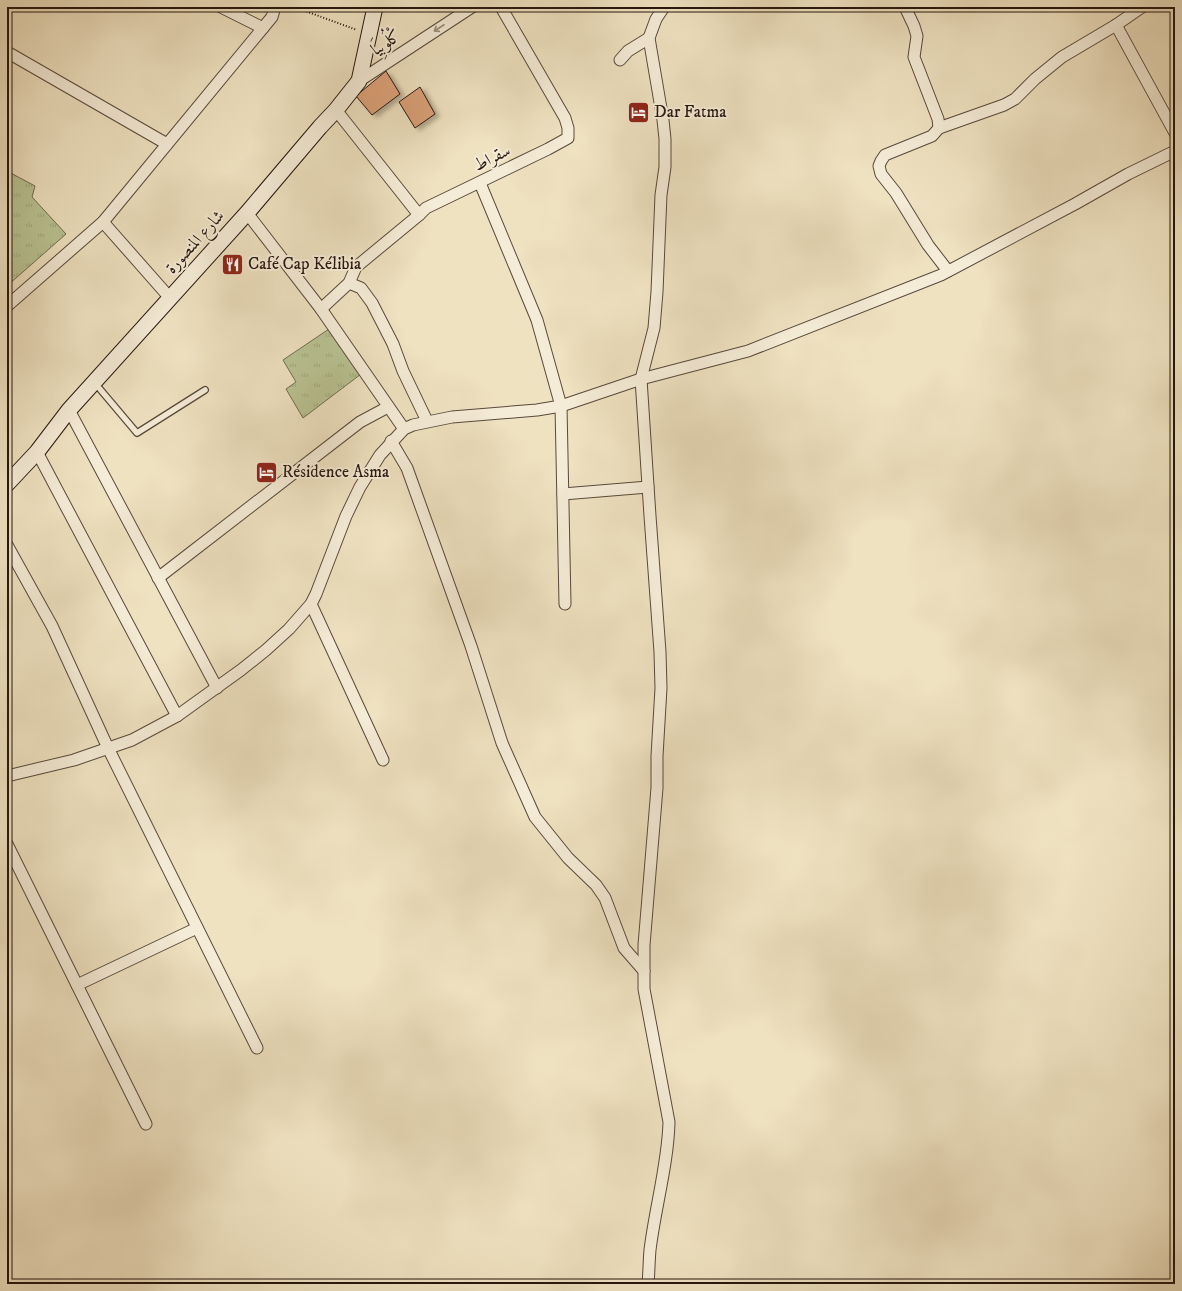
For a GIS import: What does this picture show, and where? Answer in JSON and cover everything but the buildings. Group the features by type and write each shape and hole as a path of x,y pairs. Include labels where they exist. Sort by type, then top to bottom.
{"street":[{"path":"221,7 263,28"},
{"path":"7,306 103,222 272,17 275,7"},
{"name":"شارع المنصورة","path":"7,484 37,452 69,410 247,213 336,110 359,81 375,7"},
{"name":"كْلُوبِيَا","path":"359,81 472,7"},
{"name":"سقراط","path":"349,283 356,267 426,208 568,138 568,128 565,118 501,7"},
{"path":"648,1284 650,1250 667,1150 669,1122 644,989 646,915 657,788 657,756 661,688 660,652 641,379 654,328 661,195 665,167 663,120 649,38 656,19 664,7"},
{"path":"905,7 917,36 914,57 938,119 939,128"},
{"path":"948,271 928,245 896,193 881,174 879,166 885,155 932,136 939,128 1004,105 1015,99 1035,79 1062,57 1116,25 1142,7"},
{"path":"1116,25 1175,131"},
{"path":"620,60 628,50 649,38"},
{"path":"7,52 167,144"},
{"path":"336,110 419,215"},
{"path":"7,776 74,760 132,740 177,716 217,688 241,670 289,629 311,604 325,573 346,516 360,487 380,455 391,441 404,429 427,421 452,417 537,410 561,406 641,379 748,351 948,271 1075,204 1128,174 1175,151"},
{"path":"480,182 537,320 561,406 565,604"},
{"path":"247,213 321,309 404,429"},
{"path":"103,222 170,298"},
{"path":"321,309 349,283 361,288 372,303 393,344 403,371 427,421"},
{"path":"158,578 360,422 388,407"},
{"path":"69,410 217,688"},
{"path":"391,441 407,468 471,646 502,743 535,817 568,858 596,885 605,898 624,948 644,971"},
{"path":"37,452 177,716"},
{"path":"563,494 648,487"},
{"path":"7,545 52,626 108,748 257,1048"},
{"path":"311,604 383,760"},
{"path":"7,844 146,1124"},
{"path":"77,985 197,928"}],"lane":[{"path":"94,382 137,433 205,390"}],"path":[{"path":"286,7 297,8 369,35"}],"green space":[{"path":"7,171 35,186 32,197 66,234 7,286"},
{"path":"332,327 365,371 303,418 286,389 296,382 283,360"}],"place":[{"name":"Dar Fatma","path":"639,112"},
{"name":"Café Cap Kélibia","path":"233,264"},
{"name":"Résidence Asma","path":"267,472"}]}
